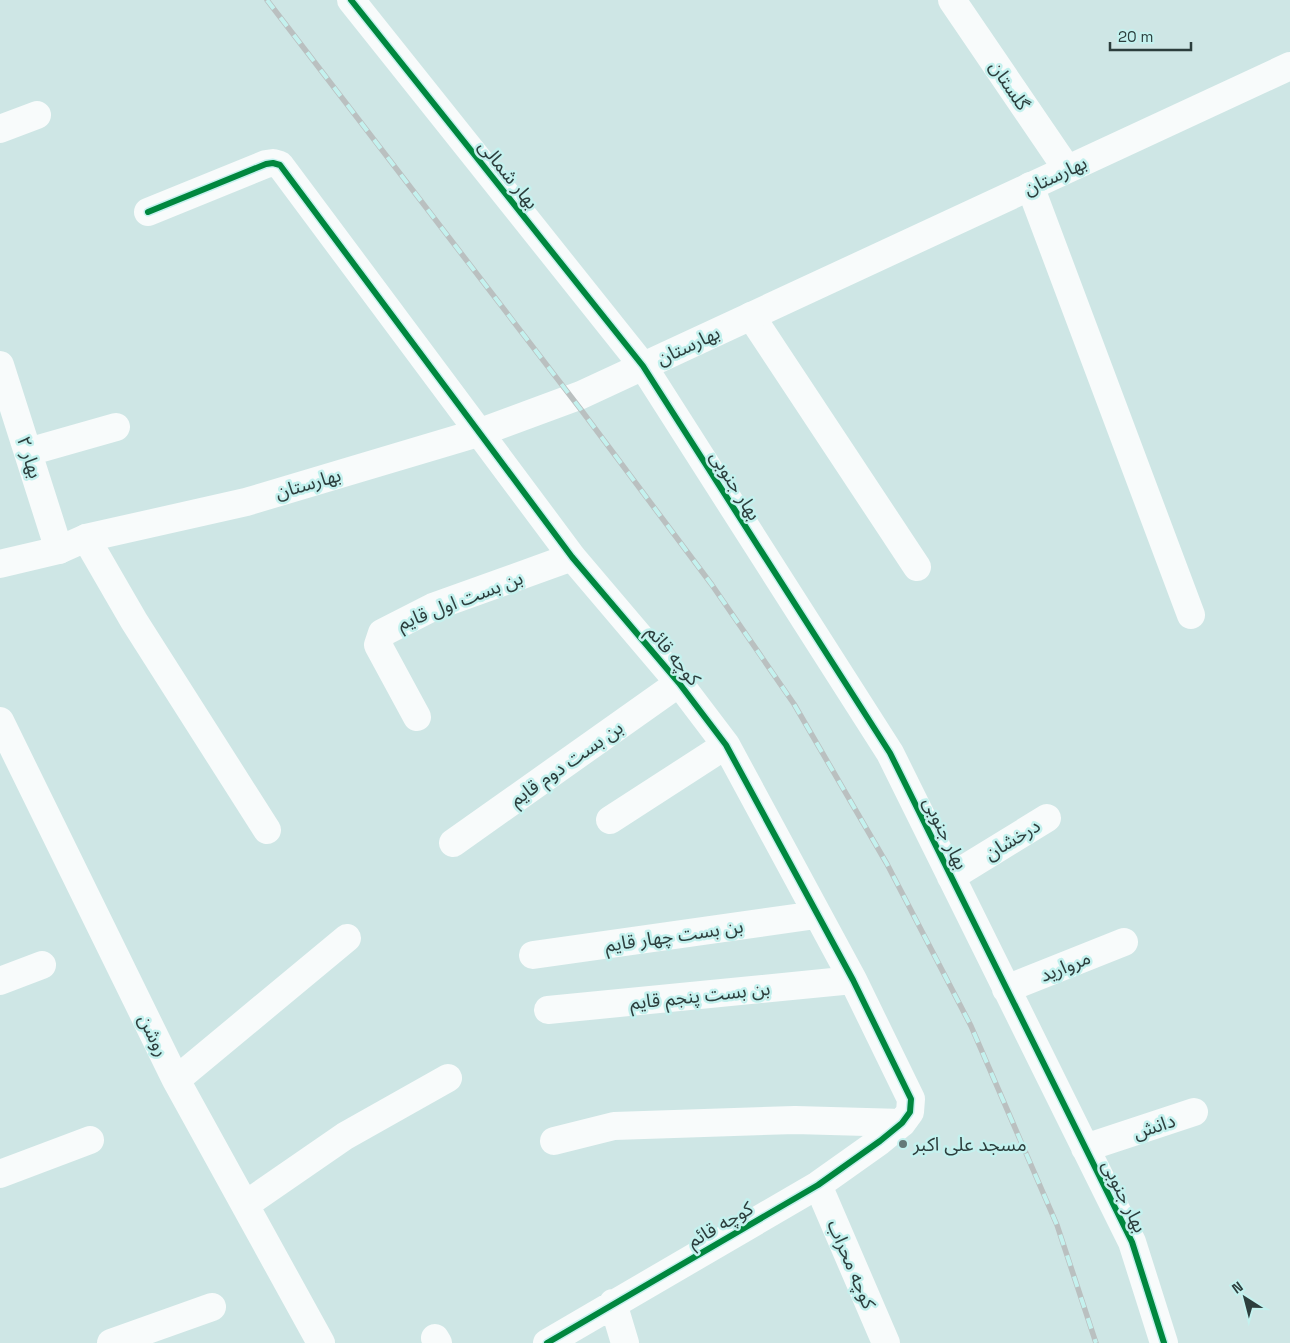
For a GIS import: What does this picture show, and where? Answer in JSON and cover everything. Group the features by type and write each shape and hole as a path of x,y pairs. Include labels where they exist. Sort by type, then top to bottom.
{"street":[{"name":"بهار شمالی","path":"351,0 643,366"},
{"name":"گلستان","path":"952,0 1067,169"},
{"name":"بهارستان","path":"0,564 59,550 86,538 246,502 481,432 581,395 1290,66"},
{"path":"0,129 37,115"},
{"name":"کوچه قائم","path":"148,212 266,164 280,165 481,432 572,557 678,683 726,745 816,915 853,980 911,1099 910,1112 902,1123 818,1185 547,1343"},
{"path":"1030,186 1191,615"},
{"path":"751,316 917,567"},
{"name":"بهار ۲","path":"0,365 59,550"},
{"name":"بهار جنوبی","path":"643,366 890,753 1132,1242 1164,1343"},
{"path":"28,452 116,428"},
{"path":"86,538 134,621 267,830"},
{"name":"بن بست اول قایم","path":"417,717 378,645 382,633 433,607 572,557"},
{"name":"بن بست دوم قایم","path":"453,843 678,683"},
{"name":"روشن","path":"0,721 176,1080 321,1343"},
{"path":"610,820 726,745"},
{"name":"درخشان","path":"951,876 1047,818"},
{"name":"بن بست چهار قایم","path":"533,955 816,915"},
{"path":"176,1080 348,938"},
{"name":"مروارید","path":"1006,989 1124,942"},
{"path":"0,980 42,965"},
{"name":"بن بست پنجم قایم","path":"548,1010 853,980"},
{"path":"245,1205 345,1136 448,1078"},
{"name":"دانش","path":"1085,1148 1194,1112"},
{"path":"554,1141 614,1126 795,1120 902,1123"},
{"path":"0,1174 90,1140"},
{"name":"کوچه محراب","path":"818,1185 886,1343"},
{"path":"614,1303 625,1343"},
{"path":"111,1343 212,1308"}],"railway":[{"path":"267,0 582,411 712,585 794,704 887,864 971,1026 1057,1225 1096,1343"}],"cycle path":[{"path":"351,0 643,366 890,753 1132,1242 1164,1343"},
{"path":"148,212 266,164 280,165 572,557 679,683 726,745 853,980 911,1099 910,1112 902,1123 818,1185 547,1343"}],"place":[{"name":"مسجد علی اکبر","path":"903,1144"}]}
